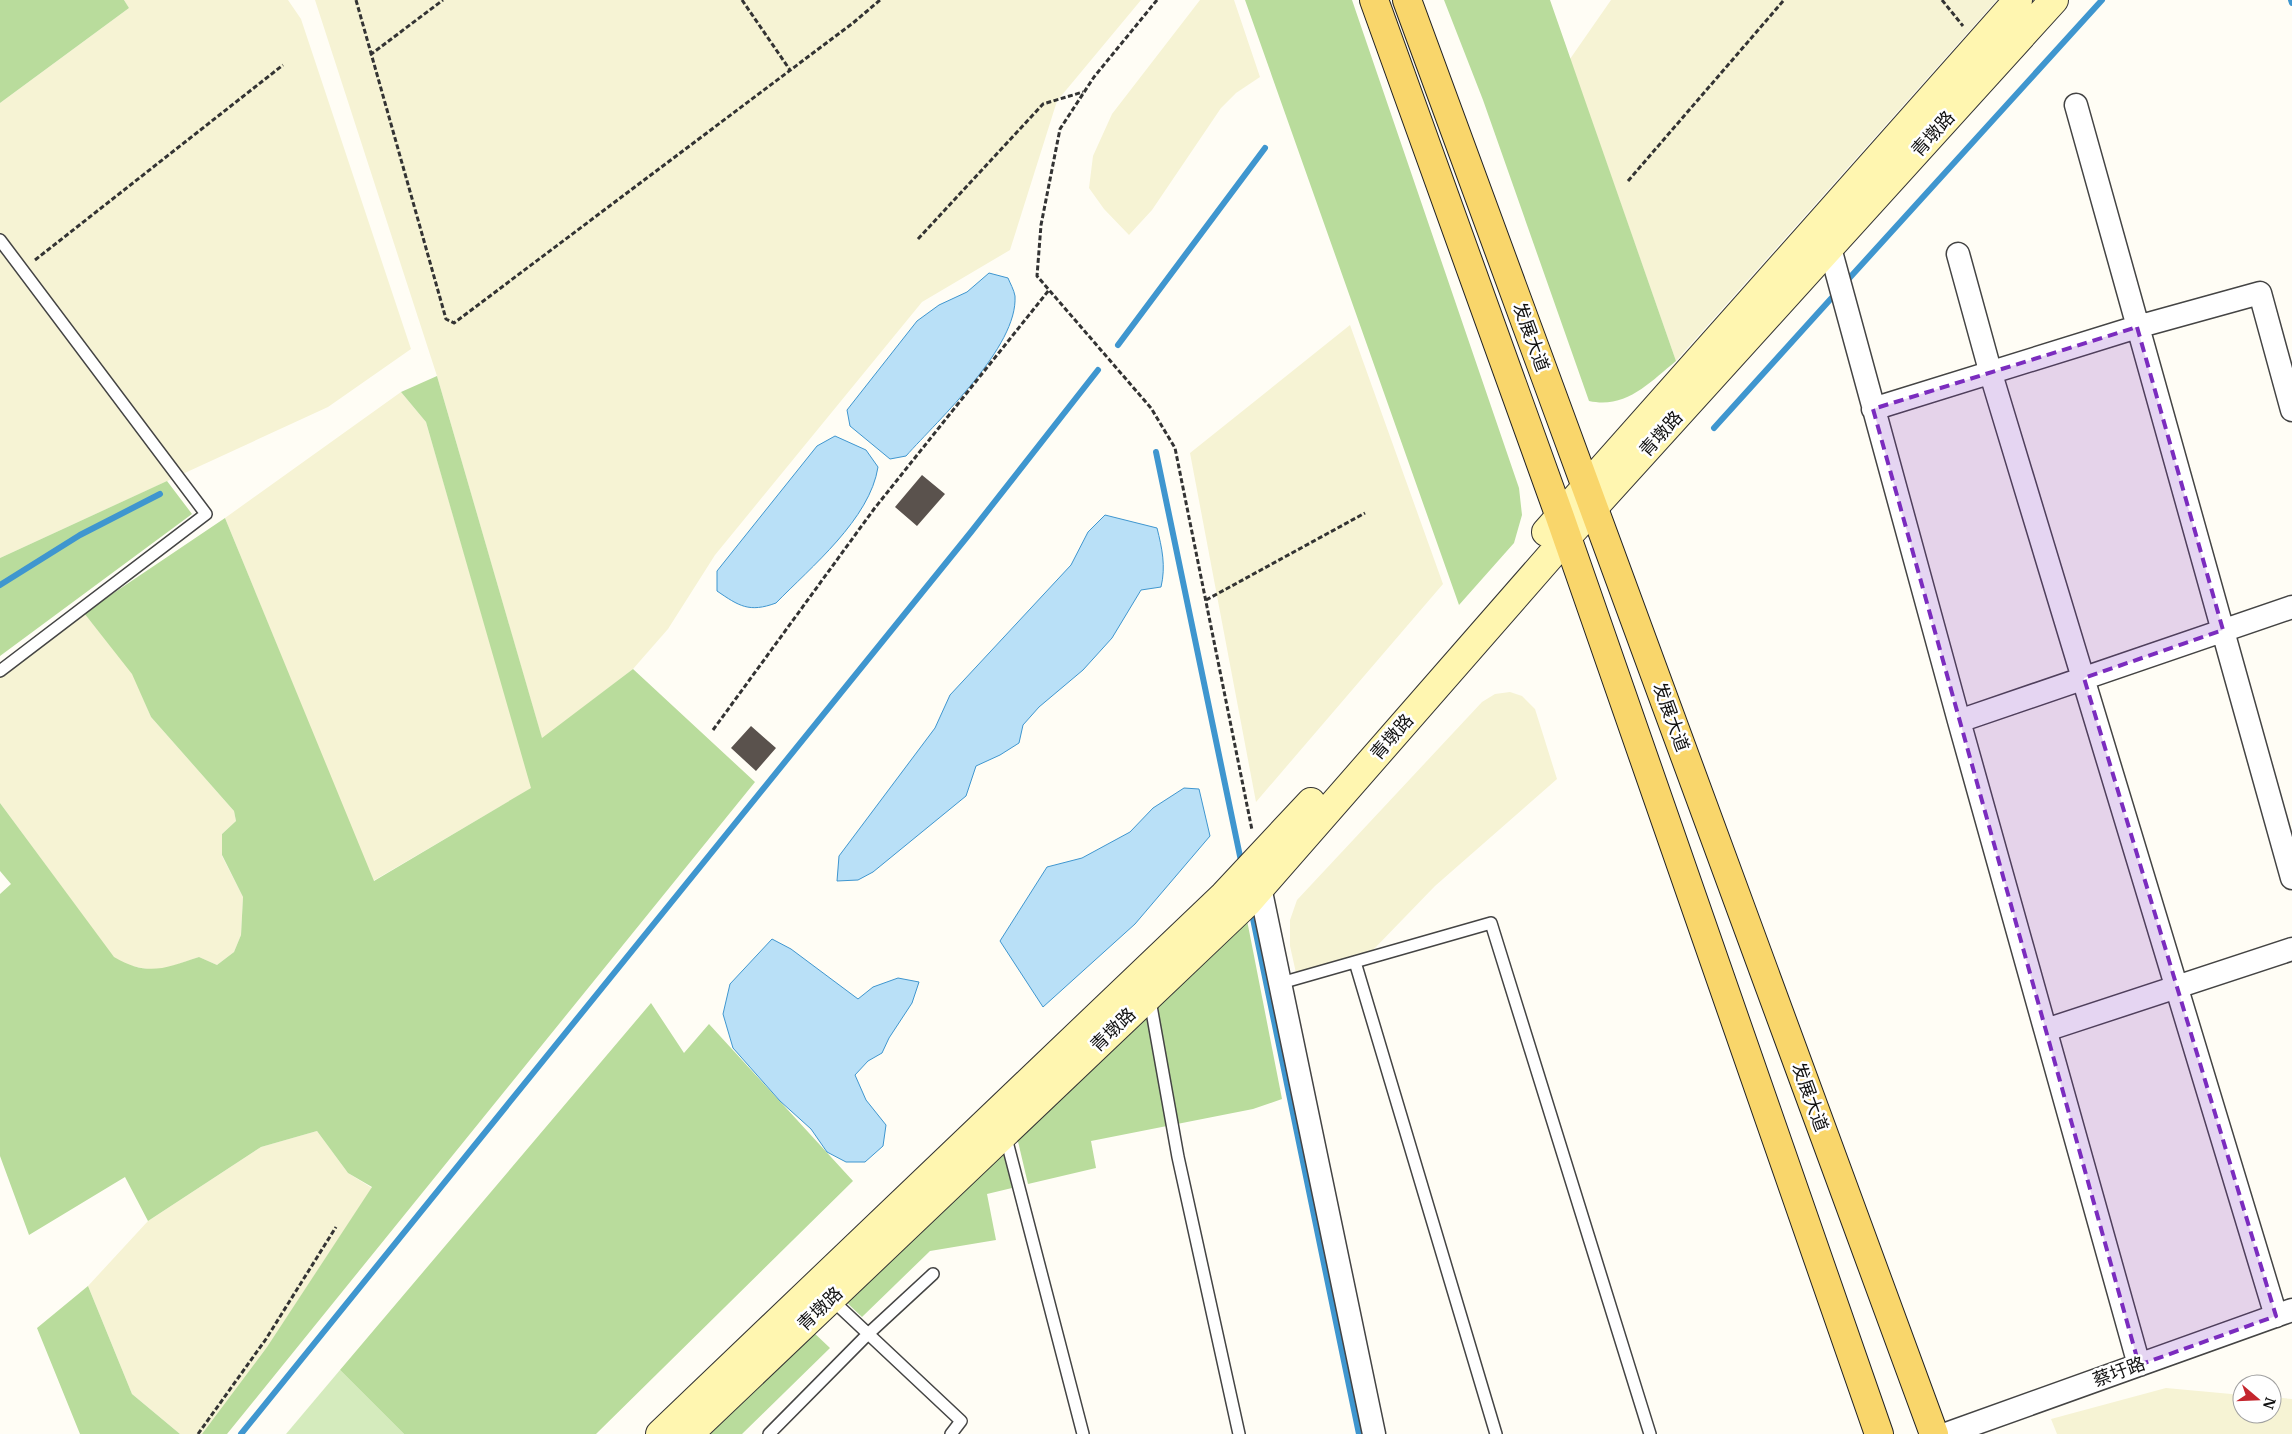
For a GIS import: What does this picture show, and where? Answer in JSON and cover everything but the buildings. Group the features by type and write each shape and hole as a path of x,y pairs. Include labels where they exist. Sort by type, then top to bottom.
{"main road":[{"name":"发展大道","path":"1374,0 1563,527 1879,1434"},
{"name":"发展大道","path":"1407,0 1934,1434"},
{"name":"青墩路","path":"1002,1122 1146,998 1260,887 1563,527 2018,0"},
{"name":"青墩路","path":"1590,496 1830,248 2054,0"},
{"name":"青墩路","path":"660,1434 692,1427 824,1292 1002,1122 1258,859 1563,527"}],"street":[{"path":"2076,105 2292,878"},
{"path":"1830,248 1959,721 2139,1365"},
{"path":"1958,254 1991,374 2177,987 2284,1313"},
{"path":"1873,409 1991,374 2137,327 2260,293 2292,410"},
{"path":"1959,721 2292,607"},
{"path":"1260,887 1374,1434"},
{"path":"2046,1030 2292,949"},
{"name":"蔡圩路","path":"1946,1434 2284,1313"}],"lane":[{"path":"0,240 206,514 0,671"},
{"path":"1281,983 1492,923 1650,1434"},
{"path":"1355,962 1496,1434"},
{"path":"1146,998 1151,1006 1178,1157 1240,1434"},
{"path":"1002,1122 1083,1434"},
{"path":"769,1434 868,1334 932,1274"},
{"path":"824,1292 961,1422 951,1434"}],"path":[{"path":"356,0 446,319 454,323 880,0"},
{"path":"370,55 443,0"},
{"path":"742,0 790,70"},
{"path":"1157,0 1094,77 1060,129 1041,225 1037,276 1151,408 1175,448 1258,859"},
{"path":"1628,181 1784,0"},
{"path":"22,269 283,65"},
{"path":"918,238 1043,104 1084,92"},
{"path":"713,730 874,509 1049,290"},
{"path":"1206,600 1365,513"},
{"path":"198,1434 266,1338 336,1227"}],"highlighted area":[{"path":"2137,327 2223,630 2084,678 2276,1316 2139,1365 1873,409"}],"shaded area":[{"path":"124,0 288,0 301,19 411,349 328,407 0,558 0,103 129,8"},
{"path":"315,0 1141,0 1057,101 1010,250 922,302 715,555 668,629 633,669 542,739 437,376"},
{"path":"1200,0 1234,0 1260,77 1236,93 1221,108 1152,210 1129,235 1104,209 1089,188 1093,156 1112,114"},
{"path":"1611,0 1997,0 1676,361 1570,59"},
{"path":"1350,325 1443,584 1256,802 1190,453"},
{"path":"401,392 426,422 532,788 373,881 225,518"},
{"path":"84,613 133,674 151,717 234,811 236,821 222,834 222,856 243,897 241,935 234,952 217,965 199,957 158,971 126,965 114,958 0,803 0,676"},
{"path":"1510,692 1522,696 1535,709 1557,779 1435,886 1373,950 1296,973 1290,946 1290,920 1297,900 1482,702 1495,694"},
{"path":"317,1131 348,1173 372,1188 267,1347 202,1434 180,1434 132,1394 88,1286 148,1221 261,1147"},
{"path":"2166,1388 2232,1394 2232,1424 2282,1424 2282,1398 2292,1399 2292,1434 2057,1434 2051,1419"}],"green space":[{"path":"0,0 124,0 129,8 0,103"},
{"path":"1245,0 1352,0 1519,488 1522,515 1514,543 1459,605"},
{"path":"1444,0 1550,0 1676,361 1626,398 1602,402 1589,401 1483,100"},
{"path":"437,376 542,738 633,669 755,782 227,1434 202,1434 267,1347 372,1187 348,1173 317,1131 261,1147 148,1221 125,1177 29,1235 0,1156 0,894 11,884 0,871 0,803 114,957 137,967 157,969 199,957 217,965 234,952 241,935 243,897 222,855 222,834 236,821 234,811 151,717 132,674 84,613 225,518 374,881 531,788 426,422 401,392"},
{"path":"167,481 192,514 0,656 0,558"},
{"path":"1246,915 1282,1099 1253,1109 1091,1141 1096,1168 1028,1184 1016,1133"},
{"path":"651,1003 684,1053 709,1024 853,1181 596,1434 404,1434 340,1370"},
{"path":"1003,1147 1012,1188 987,1194 996,1240 930,1251 862,1317 843,1299"},
{"path":"88,1286 132,1394 180,1434 80,1434 37,1328"},
{"path":"811,1330 830,1348 742,1434 704,1434"},
{"path":"340,1370 404,1434 286,1434"}],"water":[{"path":"989,273 1008,278 1015,296 1013,316 1004,337 991,359 956,403 906,456 890,459 850,426 847,410 917,321 939,305 967,292"},
{"path":"835,436 866,450 878,467 873,486 864,505 851,523 822,558 776,603 751,608 732,601 717,591 717,571 817,446"},
{"path":"1105,515 1157,528 1163,564 1161,587 1141,590 1112,638 1083,670 1039,707 1023,725 1019,743 1000,755 976,766 966,796 873,872 858,880 837,881 839,856 935,728 950,695 1071,565 1088,532"},
{"path":"1184,788 1199,789 1210,836 1135,924 1043,1007 1000,941 1047,867 1082,858 1130,832 1153,808"},
{"path":"772,939 791,949 858,999 873,987 898,978 919,982 912,1003 889,1038 882,1053 868,1061 855,1075 866,1100 886,1125 883,1146 865,1162 846,1162 827,1152 811,1129 780,1101 733,1048 723,1014 730,984"}],"waterway":[{"path":"1844,284 2102,0"},
{"path":"1118,345 1265,148"},
{"path":"1714,428 1837,292"},
{"path":"241,1434 971,532 1098,370"},
{"path":"1156,452 1241,861"},
{"path":"0,585 80,535 160,494"},
{"path":"1252,914 1359,1434"}]}
